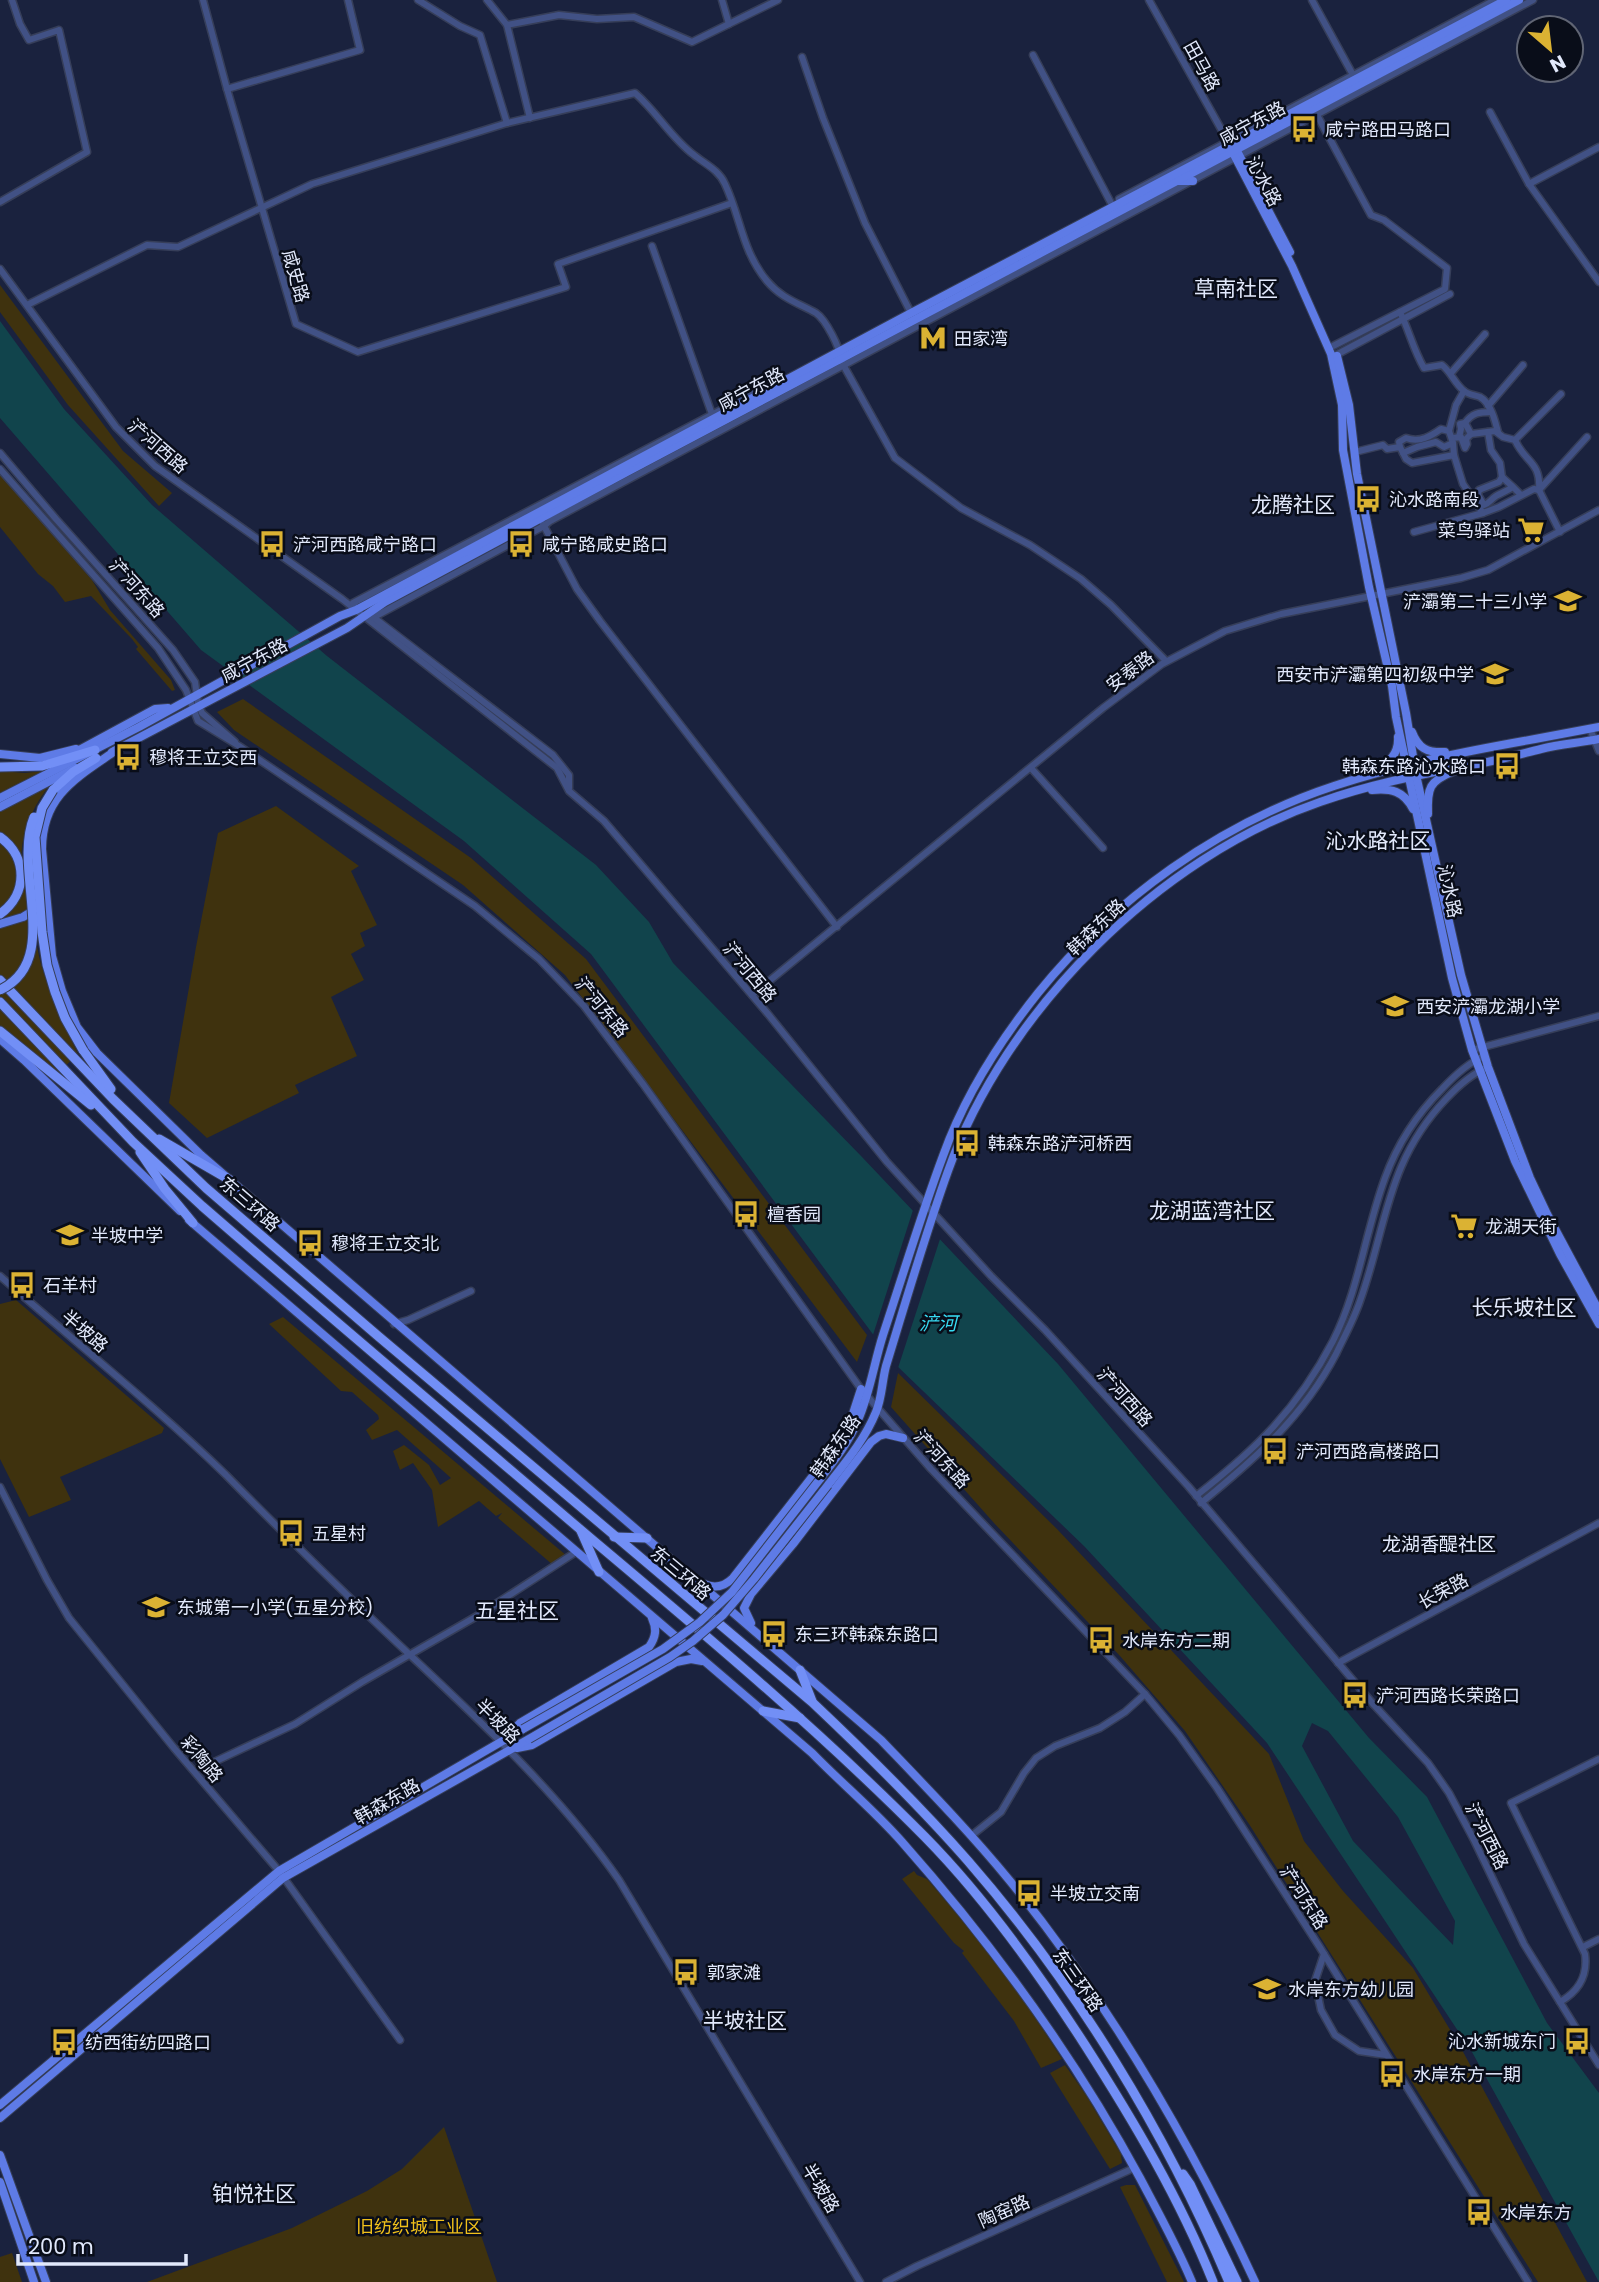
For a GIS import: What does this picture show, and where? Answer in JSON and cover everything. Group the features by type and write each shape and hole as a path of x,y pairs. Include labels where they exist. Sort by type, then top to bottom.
{"highway":[{"path":"0,767 42,766 92,751"},
{"path":"0,990 20,976 31,955 33,932 27,864 28,840 34,817 51,793 92,751"},
{"path":"0,762 42,766"},
{"path":"51,793 38,820 35,844 44,945 58,1002 83,1050 129,1114"},
{"path":"0,837 16,855 22,875 16,898 0,914"},
{"name":"东三环路","path":"0,980 129,1114 216,1197 812,1702 874,1761 937,1827 1003,1904 1090,2024 1172,2160 1229,2282"},
{"name":"东三环路","path":"0,1002 133,1142 202,1206 802,1718 925,1836 963,1878 1015,1945 1112,2087 1162,2175 1206,2264 1212,2282"},
{"path":"0,1031 116,1124"},
{"path":"151,1134 230,1180"},
{"path":"133,1142 165,1189 193,1223"},
{"path":"580,1530 599,1572"},
{"path":"614,1536 647,1538"},
{"path":"800,1670 812,1702"},
{"path":"763,1711 802,1718"},
{"path":"1172,2160 1190,2184 1237,2282"}],"main road":[{"name":"咸宁东路","path":"0,807 92,751 115,751 347,628 363,611 713,416 841,356 910,312 1233,150 1506,0"},
{"name":"咸宁东路","path":"0,798 174,708 340,616 385,602 542,523 841,356 1519,0"},
{"name":"沁水路","path":"1233,150 1297,264 1335,351 1349,405 1355,468 1396,717 1411,764"},
{"name":"沁水路","path":"1233,150 1292,266 1331,354 1342,405 1343,450 1406,719 1420,829 1452,978 1515,1161 1599,1324"},
{"path":"1175,181 1193,181"},
{"path":"1354,780 1392,758 1398,744 1396,717"},
{"path":"1406,719 1415,740 1426,751 1469,751"},
{"name":"韩森东路","path":"0,2105 281,1875 504,1747 529,1738 670,1657 723,1615 754,1579 824,1482 859,1419 864,1392 922,1216 951,1133 973,1090 997,1049 1046,983 1086,939 1120,908 1161,876 1224,835 1290,803 1354,780 1411,764 1595,728"},
{"name":"韩森东路","path":"504,1747 523,1729 663,1649 700,1622 732,1592 824,1482 848,1460 878,1409 885,1370 933,1214 964,1133 1003,1062 1035,1016 1064,980 1128,916 1214,853 1284,816 1352,792 1413,776 1596,739"},
{"path":"0,754 19,758 46,758 92,751"},
{"path":"115,751 68,785 50,808 42,837 56,971 66,1004 83,1036 124,1080 230,1180 394,1324 881,1740 971,1836 1023,1898 1110,2016 1188,2148 1255,2282"},
{"path":"18,788 60,761"},
{"path":"1429,835 1427,802 1432,784 1466,766"},
{"name":"沁水路","path":"1413,776 1477,1048"},
{"path":"1352,792 1389,789 1403,794 1420,829"},
{"path":"0,924 23,917 47,902"},
{"path":"0,1039 193,1223 812,1753 900,1840 968,1919 1046,2024 1096,2100 1192,2282"},
{"name":"沁水路","path":"1484,1069 1547,1214 1599,1311"},
{"path":"694,1578 713,1588 727,1584 733,1578 841,1440 864,1392"},
{"path":"761,1636 745,1612 745,1603 863,1451 879,1436 892,1434 903,1438"},
{"path":"504,1747 520,1723 649,1647 655,1633 655,1625 650,1616"},
{"path":"504,1747 532,1745 676,1662 691,1659 705,1662"},
{"name":"韩森东路","path":"0,2118 281,1875"},
{"path":"0,2155 46,2282"},
{"path":"0,2182 34,2282"}],"street":[{"path":"0,202 87,152 59,30 29,40 12,0"},
{"name":"咸史路","path":"203,0 296,324 358,352 566,287 558,264 732,203"},
{"path":"227,89 360,50 348,0"},
{"path":"418,0 480,35 507,123"},
{"path":"487,0 507,25 530,118"},
{"path":"722,0 730,24"},
{"path":"507,25 559,15 597,19 634,17 692,42 778,0"},
{"name":"田马路","path":"1149,0 1233,150"},
{"path":"1312,0 1353,75"},
{"path":"841,356 1193,181 1233,150 1353,75 1495,0"},
{"path":"803,57 823,118 865,223 910,312 1111,203 1317,115 1533,0"},
{"path":"1033,55 1111,203"},
{"path":"27,304 147,245 178,247 312,184 507,123 635,93 651,107 678,141 716,171 724,182 746,247 755,265 778,293 819,314 895,458 961,508 1030,545 1081,579 1111,605 1166,661"},
{"path":"1490,112 1529,184 1599,282"},
{"path":"1317,115 1371,215 1384,220 1447,268 1447,291"},
{"path":"1529,184 1599,147"},
{"path":"652,246 713,416"},
{"name":"浐河西路","path":"0,269 116,427 155,466 342,599 363,611 553,755 569,775 569,791"},
{"path":"1335,351 1399,312 1447,291"},
{"path":"1335,351 1404,319 1447,291"},
{"path":"1399,312 1423,368 1442,365 1464,391 1483,398 1498,433"},
{"path":"1451,373 1485,334"},
{"path":"1454,455 1412,463 1399,442 1406,438 1435,439 1444,447 1461,429 1460,424 1465,423 1470,416 1489,409 1523,365"},
{"path":"1464,391 1456,405 1454,455 1463,484 1483,513"},
{"path":"1515,440 1561,394"},
{"path":"1465,423 1471,434"},
{"path":"1355,452 1383,445 1387,449 1402,450 1417,447 1435,439 1441,429 1465,448 1466,439 1471,434 1495,431 1515,440 1521,454 1535,465 1540,475 1539,490 1560,533"},
{"path":"1488,432 1491,450 1500,463 1502,477 1499,482 1479,490 1478,495 1484,505 1513,486"},
{"path":"1539,490 1587,437"},
{"name":"浐河东路","path":"0,453 173,650 193,678 193,696 200,723 239,746 475,906 523,944 559,979 613,1042 864,1392 903,1438 1145,1694 1179,1735 1217,1788 1324,1954 1528,2282"},
{"name":"浐河东路","path":"0,469 158,648 193,696"},
{"path":"1502,477 1521,495"},
{"path":"1414,532 1499,508 1534,489 1539,490"},
{"name":"安泰路","path":"752,995 1103,708 1166,661 1225,631 1281,614 1461,578 1488,570 1599,510"},
{"path":"542,523 577,589 600,621 837,926"},
{"name":"浐河西路","path":"363,611 557,768 569,791 604,821 752,995 887,1162 1202,1503 1439,1777 1474,1840 1524,1944 1599,2065"},
{"path":"1595,728 1599,751"},
{"path":"1031,768 1102,848"},
{"path":"1477,1048 1599,1016"},
{"path":"1195,1496 1265,1438 1318,1367 1345,1315 1385,1178 1407,1133 1429,1102 1455,1076 1480,1058"},
{"path":"1202,1503 1268,1446 1318,1384 1360,1302 1383,1217 1406,1153 1421,1127 1435,1110 1455,1089 1484,1069"},
{"name":"半坡路","path":"0,1276 225,1475 560,1803 593,1842 619,1880 860,2282"},
{"path":"394,1324 471,1291"},
{"path":"845,1474 848,1460 863,1451"},
{"name":"彩陶路","path":"0,1487 69,1618 281,1875 400,2040"},
{"name":"长荣路","path":"1338,1663 1599,1523"},
{"path":"214,1762 295,1724 576,1552"},
{"path":"971,1836 1001,1812 1036,1758 1055,1746 1100,1728 1125,1712 1145,1694"},
{"path":"1560,2002 1573,1993 1582,1980 1586,1963 1583,1947 1511,1803 1599,1759"},
{"path":"1583,1947 1599,1940"},
{"path":"1324,1954 1315,1980 1321,2010 1335,2035 1359,2051 1387,2055"},
{"name":"陶窑路","path":"886,2282 1134,2168"}],"green space":[{"path":"0,285 123,451 172,493 159,506 68,405 0,312"},
{"path":"0,473 92,580 110,610 171,680 175,690 172,691 136,649 138,647 132,639 91,596 65,602 0,527"},
{"path":"243,699 471,858 586,959 867,1335 857,1362 565,975 463,885 234,730 217,712"},
{"path":"0,771 44,771 50,785 37,803 28,824 22,858 32,895 41,964 53,999 78,1054 58,1073 0,1026"},
{"path":"276,806 359,866 351,871 377,925 360,933 365,946 351,954 364,980 331,997 357,1056 295,1085 299,1093 207,1138 169,1103 218,833"},
{"path":"16,1300 164,1428 162,1433 60,1477 71,1500 29,1517 0,1459 0,1304"},
{"path":"283,1317 567,1556 553,1565 498,1518 502,1513 496,1516 479,1501 438,1527 432,1490 413,1463 400,1470 393,1451 404,1445 429,1465 440,1485 451,1478 397,1430 372,1440 366,1430 379,1419 378,1415 352,1392 341,1391 269,1324"},
{"path":"898,1373 1057,1529 1269,1754 1304,1841 1343,1891 1413,1968 1461,2048 1587,2282 1538,2282 1249,1824 1185,1731 1120,1656 994,1523 891,1407"},
{"path":"914,1871 927,1879 981,1944 1062,2059 1041,2068 1014,2021 962,1953 964,1951 954,1943 902,1879"},
{"path":"1065,2065 1121,2154 1122,2163 1110,2169 1050,2073"},
{"name":"旧纺织城工业区","path":"444,2127 497,2282 147,2282 292,2228 367,2191 402,2169"},
{"path":"1135,2185 1184,2282 1167,2282 1120,2187"},
{"path":"12,2253 22,2282 0,2282 0,2257"}],"water":[{"name":"浐河","path":"0,321 64,409 152,505 327,656 596,865 649,922 673,963 1058,1364 1369,1738 1427,1797 1547,2023 1599,2093 1599,2282 1472,2052 1267,1743 1084,1546 895,1364 591,954 464,841 201,650 0,418","holes":["1312,1723 1328,1731 1398,1817 1455,1921 1453,1945 1353,1841 1302,1746"]}],"pier":[{"path":"914,1207 941,1236 897,1371 872,1338"}],"place":[{"name":"咸宁路田马路口","path":"1304,129"},
{"name":"田家湾","path":"933,338"},
{"name":"沁水路南段","path":"1368,499"},
{"name":"菜鸟驿站","path":"1531,530"},
{"name":"浐河西路咸宁路口","path":"272,544"},
{"name":"咸宁路咸史路口","path":"521,544"},
{"name":"浐灞第二十三小学","path":"1568,601"},
{"name":"西安市浐灞第四初级中学","path":"1495,674"},
{"name":"穆将王立交西","path":"128,757"},
{"name":"韩森东路沁水路口","path":"1507,766"},
{"name":"西安浐灞龙湖小学","path":"1395,1006"},
{"name":"韩森东路浐河桥西","path":"967,1143"},
{"name":"檀香园","path":"746,1214"},
{"name":"龙湖天街","path":"1464,1226"},
{"name":"半坡中学","path":"70,1235"},
{"name":"穆将王立交北","path":"310,1243"},
{"name":"石羊村","path":"22,1285"},
{"name":"浐河西路高楼路口","path":"1275,1451"},
{"name":"五星村","path":"291,1533"},
{"name":"东城第一小学(五星分校)","path":"156,1607"},
{"name":"东三环韩森东路口","path":"774,1634"},
{"name":"水岸东方二期","path":"1101,1640"},
{"name":"浐河西路长荣路口","path":"1355,1695"},
{"name":"半坡立交南","path":"1029,1893"},
{"name":"郭家滩","path":"686,1972"},
{"name":"水岸东方幼儿园","path":"1267,1989"},
{"name":"沁水新城东门","path":"1577,2041"},
{"name":"纺西街纺四路口","path":"64,2042"},
{"name":"水岸东方一期","path":"1392,2074"},
{"name":"水岸东方","path":"1479,2212"}],"district":[{"name":"草南社区","path":"1236,288"},
{"name":"龙腾社区","path":"1293,504"},
{"name":"沁水路社区","path":"1378,840"},
{"name":"龙湖蓝湾社区","path":"1212,1210"},
{"name":"长乐坡社区","path":"1524,1307"},
{"name":"龙湖香醍社区","path":"1439,1544"},
{"name":"五星社区","path":"517,1610"},
{"name":"半坡社区","path":"745,2020"},
{"name":"铂悦社区","path":"254,2193"}]}
